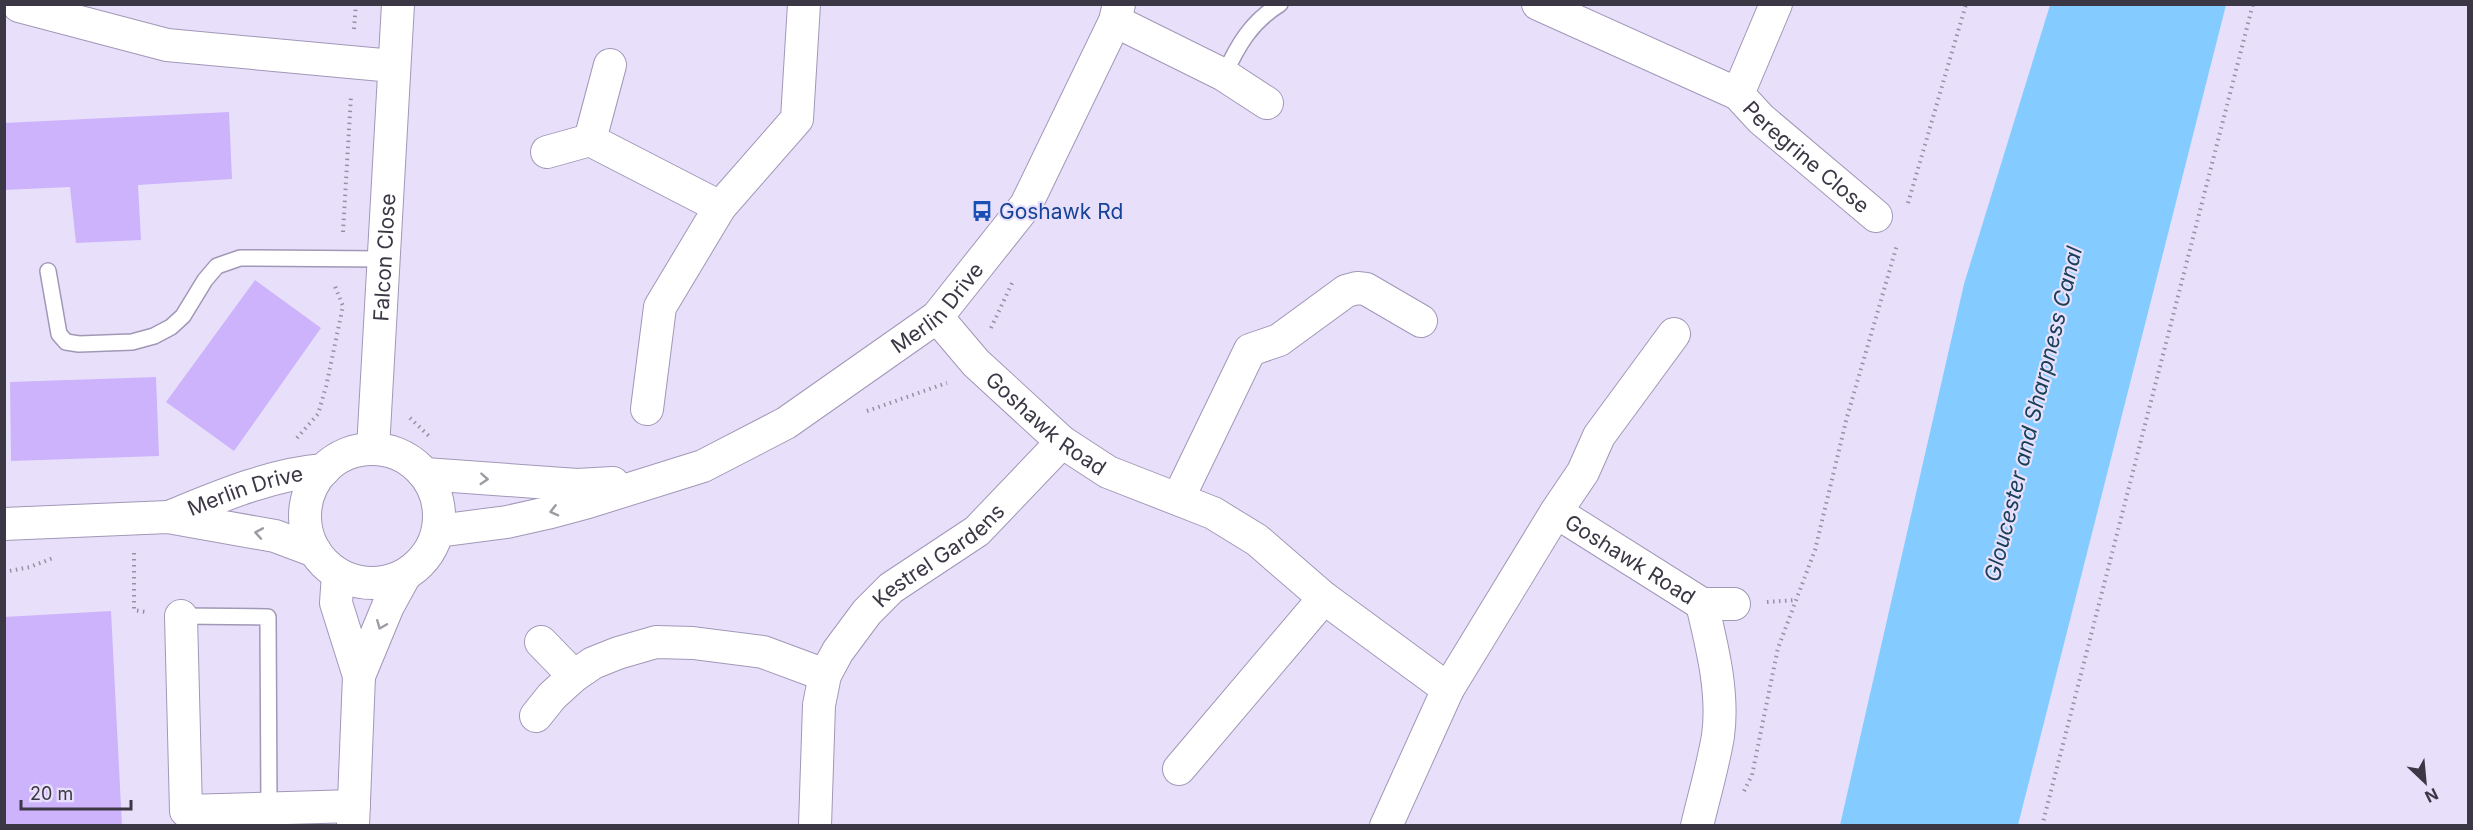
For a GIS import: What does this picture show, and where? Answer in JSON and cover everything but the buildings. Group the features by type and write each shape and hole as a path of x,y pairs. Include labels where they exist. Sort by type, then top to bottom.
{"street":[{"name":"Falcon Close","path":"373,449 398,4"},
{"path":"647,409 660,307 720,207 797,119 804,4"},
{"name":"Peregrine Close","path":"1538,4 1738,94 1761,119 1894,221"},
{"name":"Peregrine Close","path":"1738,94 1776,4"},
{"path":"15,12 167,45 393,66"},
{"name":"Merlin Drive","path":"438,531 527,517 588,502 703,466 786,423 937,317 1026,205 1117,13 1224,75 1267,103"},
{"path":"590,140 610,65"},
{"path":"547,152 590,140 720,207"},
{"path":"1178,499 1250,350 1279,340 1346,291 1358,288 1366,289 1421,321"},
{"name":"Goshawk Road","path":"937,317 976,363 1062,442 1108,472 1213,513 1257,540 1324,598 1448,689"},
{"path":"1556,512 1583,472 1599,436 1674,334"},
{"name":"Kestrel Gardens","path":"815,825 819,705 825,675 838,651 867,612 891,588 977,531 1062,442"},
{"path":"359,676 388,606 405,575 431,548 438,531 439,511 435,492 425,474 411,461 393,452 373,449 355,451 338,458 324,470 311,488 305,509 306,530 315,551 325,564 338,574 360,582 383,582 405,575"},
{"name":"Merlin Drive","path":"168,517 215,498 297,472 324,470"},
{"name":"Merlin Drive","path":"425,474 577,485 650,482"},
{"name":"Goshawk Road","path":"1386,825 1448,689 1556,512 1702,604 1734,604"},
{"name":"Merlin Drive","path":"4,524 168,517 275,536 315,551"},
{"path":"181,616 186,811 269,808 353,816 359,676 336,603 338,574"},
{"path":"1179,770 1324,598"},
{"path":"1697,825 1718,735 1719,710 1714,655 1702,604"},
{"path":"541,642 574,676"},
{"path":"536,716 552,696 593,663 656,642 693,643 763,652 825,675"}],"lane":[{"path":"1224,75 1245,33 1280,4"},
{"path":"48,271 59,334 66,342 89,344 132,342 154,336 171,327 183,316 205,280 218,267 229,261 264,257 383,259"},
{"path":"181,616 268,616 269,808"}],"path":[{"path":"294,440 318,414 343,306 334,286 344,229 356,4"},
{"path":"1740,800 1752,775 1778,648 1815,550 1894,221 1966,4"},
{"path":"2042,825 2253,4"},
{"path":"410,418 429,437 444,447 459,452 462,478"},
{"path":"134,543 134,610 181,616"},
{"path":"4,572 30,567 62,555"}],"water":[{"name":"Gloucester and Sharpness Canal","path":"2050,5 2226,5 2018,825 1840,825 1964,284"}],"place":[{"name":"Goshawk Rd","path":"982,211"}]}
